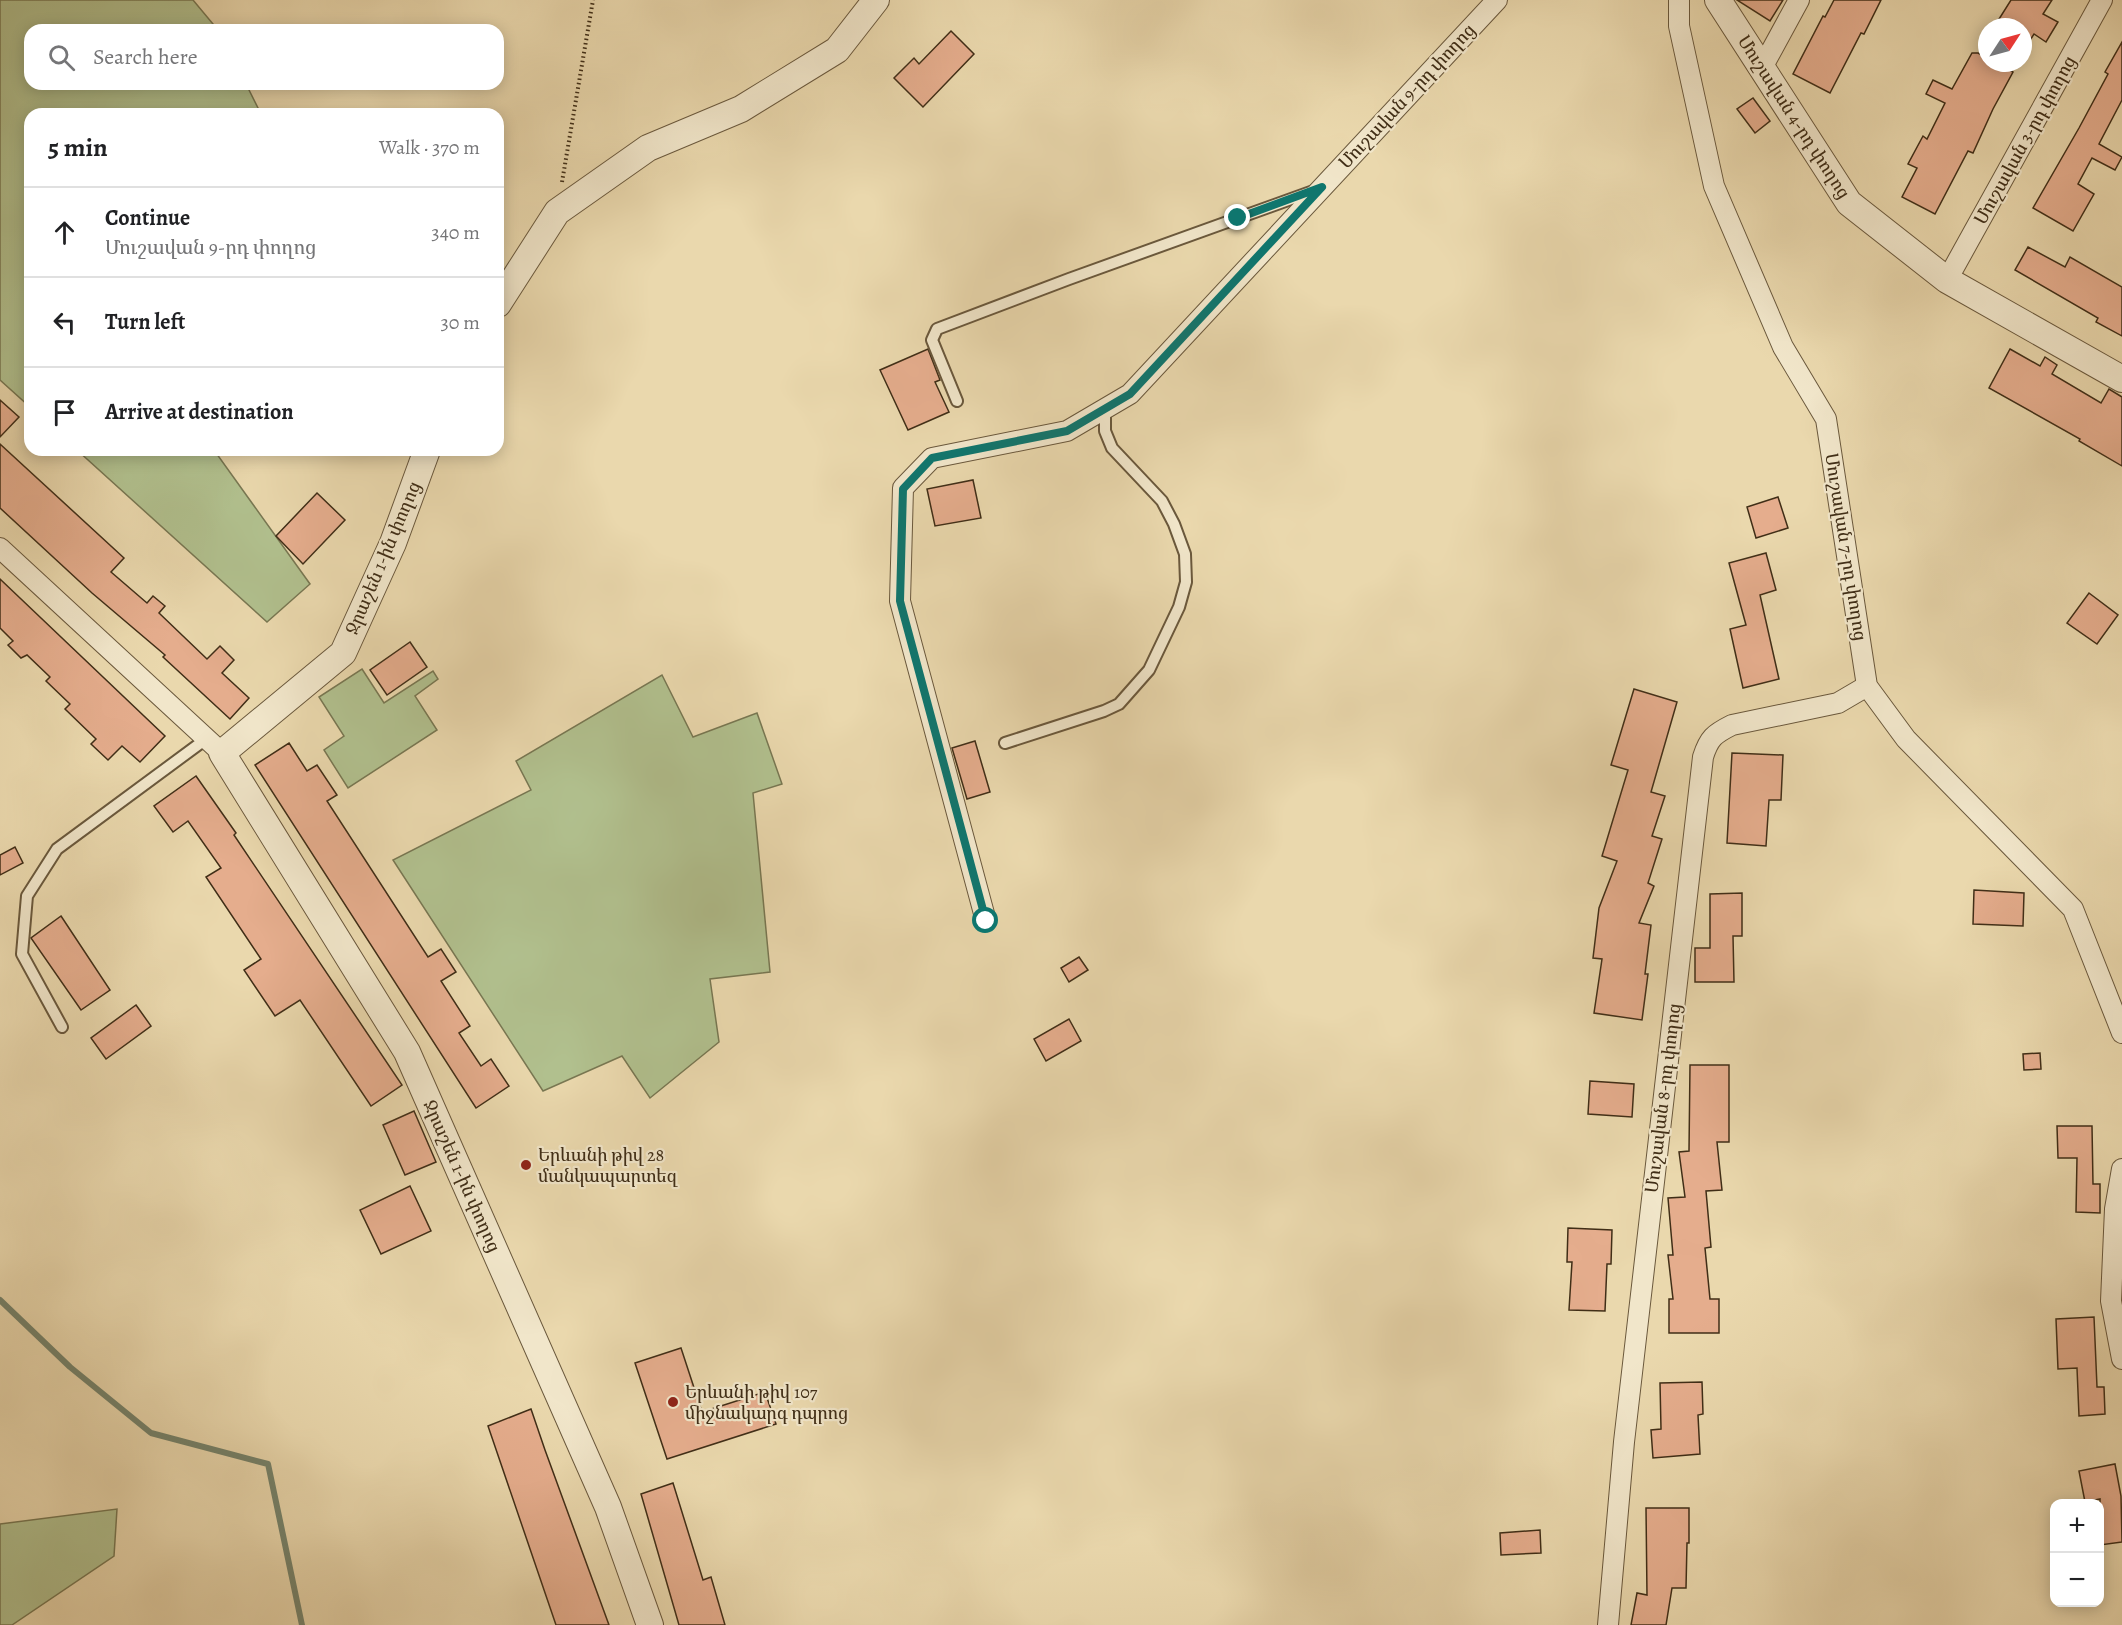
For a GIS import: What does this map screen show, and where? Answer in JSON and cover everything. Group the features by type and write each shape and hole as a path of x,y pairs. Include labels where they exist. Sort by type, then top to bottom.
{"street":[{"path":"504,295 557,212 648,148 741,109 837,50 876,0"},
{"name":"Մուշավան 9-րդ փողոց","path":"986,921 900,601 903,489 932,458 1067,431 1130,394 1497,0"},
{"name":"Մուշավան 7-րդ փողոց","path":"1679,0 1679,26 1714,186 1783,347 1826,419 1867,687 1906,739 2073,909 2122,1033"},
{"name":"Մուշավան 4-րդ փողոց","path":"1718,0 1849,203 1947,280 2122,379"},
{"path":"1762,66 1799,0"},
{"name":"Մուշավան 3-րդ փողոց","path":"1947,280 2102,0"},
{"name":"Ջրաշեն 1-ին փողոց","path":"214,746 343,653 393,543 425,456"},
{"name":"Ջրաշեն 1-ին փողոց","path":"0,548 214,746 407,1052 608,1506 650,1625"},
{"name":"Մուշավան 8-րդ փողոց","path":"1608,1625 1624,1442 1703,757 1707,742 1717,733 1732,725 1838,703 1867,687"},
{"path":"2122,1169 2115,1209 2111,1300 2122,1359"}],"lane":[{"path":"957,401 932,340 937,329 1322,187"},
{"path":"1005,743 1119,704 1149,670 1179,607 1186,582 1185,554 1174,524 1162,501 1112,448 1105,432 1105,409"},
{"path":"62,1027 22,954 27,896 57,849 214,746"}],"path":[{"path":"557,212 593,0"}],"green space":[{"path":"0,0 193,0 213,24 24,24 24,90 249,90 258,108 24,108 24,402 0,380"},
{"path":"84,456 218,456 310,584 267,622"},
{"path":"362,669 384,703 433,671 438,679 415,696 437,730 348,788 324,750 344,736 319,697"},
{"path":"662,675 693,737 757,713 782,784 753,793 770,972 710,979 719,1042 650,1098 622,1056 543,1091 393,860 531,790 516,761"},
{"path":"117,1509 114,1556 12,1625 0,1625 0,1524"}],"building":[{"path":"1737,0 1783,0 1770,21"},
{"path":"1834,0 1881,0 1830,93 1793,74 1823,16 1825,17"},
{"path":"2011,0 2052,0 2043,14 2058,22 2046,42 2034,34 2032,37 2032,18 2000,18"},
{"path":"951,31 974,54 923,107 894,78 914,58 919,64"},
{"path":"2122,42 2122,100 2099,144 2122,157 2115,170 2092,158 2078,184 2094,194 2073,231 2033,208 2108,74 2105,72"},
{"path":"1972,53 1978,53 1978,72 2013,72 1973,153 1968,151 1935,214 1902,197 1917,168 1908,164 1923,136 1927,139 1945,103 1926,94 1933,80 1952,89"},
{"path":"1753,98 1770,121 1755,133 1737,109"},
{"path":"2028,247 2065,267 2070,257 2122,287 2122,336 2096,322 2098,318 2015,270"},
{"path":"928,349 940,380 935,382 949,412 908,430 880,370"},
{"path":"2010,349 2040,366 2045,357 2057,365 2052,374 2101,403 2109,389 2122,397 2122,466 2079,441 2080,439 1989,388"},
{"path":"0,400 19,417 0,437"},
{"path":"0,444 124,558 111,572 147,603 153,596 165,606 159,613 207,659 220,646 234,660 222,673 249,698 230,719 163,657 165,655 92,593 0,508"},
{"path":"973,480 981,518 935,526 927,489"},
{"path":"317,493 345,520 303,564 276,536"},
{"path":"1778,497 1788,528 1756,538 1747,507"},
{"path":"1766,553 1776,590 1760,595 1779,679 1743,688 1730,629 1746,625 1729,563"},
{"path":"0,579 165,736 140,762 122,746 108,760 91,744 96,739 65,709 70,704 46,681 50,677 27,655 21,658 8,645 13,641 0,628"},
{"path":"2089,593 2118,615 2097,644 2067,623"},
{"path":"410,642 427,667 387,695 370,670"},
{"path":"1634,689 1677,702 1651,792 1665,796 1652,836 1662,839 1648,883 1654,886 1639,923 1651,925 1642,1020 1594,1013 1602,959 1593,958 1599,908 1617,861 1602,856 1628,770 1611,765"},
{"path":"975,741 990,792 967,799 952,748"},
{"path":"289,743 307,771 317,765 337,795 327,801 428,957 441,949 456,972 441,981 470,1026 459,1033 481,1066 491,1059 509,1086 476,1108 255,765"},
{"path":"1732,753 1783,755 1781,800 1769,800 1766,846 1727,843"},
{"path":"196,776 402,1085 371,1106 300,1000 275,1016 244,970 261,959 206,877 221,868 188,821 173,832 154,806"},
{"path":"15,847 23,863 0,875 0,855"},
{"path":"1974,890 2024,893 2023,926 1973,924"},
{"path":"1742,893 1742,936 1733,936 1734,982 1695,982 1695,948 1710,948 1710,894"},
{"path":"61,916 110,990 81,1010 31,938"},
{"path":"1079,957 1088,970 1069,982 1061,968"},
{"path":"136,1005 151,1026 106,1059 91,1038"},
{"path":"1069,1019 1081,1041 1046,1061 1034,1039"},
{"path":"2040,1053 2041,1069 2024,1070 2023,1054"},
{"path":"1690,1065 1729,1065 1729,1142 1717,1142 1722,1190 1706,1191 1711,1247 1705,1248 1710,1299 1719,1299 1719,1333 1669,1333 1669,1299 1673,1299 1668,1255 1673,1255 1668,1198 1685,1197 1679,1152 1689,1151"},
{"path":"1590,1081 1634,1084 1632,1117 1588,1114"},
{"path":"414,1111 436,1162 405,1175 383,1125"},
{"path":"2057,1126 2092,1126 2093,1184 2100,1184 2100,1213 2076,1212 2077,1158 2058,1158"},
{"path":"410,1186 431,1231 381,1254 360,1210"},
{"path":"1568,1228 1612,1230 1611,1264 1607,1264 1605,1311 1569,1310 1572,1262 1567,1262"},
{"path":"2094,1317 2097,1387 2104,1387 2105,1414 2079,1416 2077,1368 2058,1369 2056,1319"},
{"name":"Երևանի թիվ 107 միջնակարգ դպրոց","path":"681,1348 702,1412 765,1392 776,1424 667,1459 635,1363"},
{"path":"1702,1382 1703,1414 1698,1415 1700,1454 1653,1458 1651,1430 1661,1429 1660,1383"},
{"path":"531,1409 609,1625 556,1625 488,1426"},
{"path":"2115,1464 2121,1496 2122,1542 2104,1544 2104,1499 2084,1499 2079,1471"},
{"path":"673,1483 703,1580 711,1577 725,1625 679,1625 641,1494"},
{"path":"1646,1508 1689,1508 1686,1588 1672,1588 1666,1625 1631,1625 1637,1593 1647,1595"},
{"path":"1540,1530 1541,1553 1501,1555 1500,1533"}],"waterway":[{"path":"0,1300 70,1367 151,1433 268,1464 302,1625"}],"place":[{"name":"Երևանի թիվ 28 մանկապարտեզ","path":"526,1165"},
{"name":"Երևանի թիվ 107 միջնակարգ դպրոց","path":"673,1402"}],"route":[{"path":"986,921 900,601 903,489 932,458 1067,431 1130,394 1322,187 1238,218"}]}
